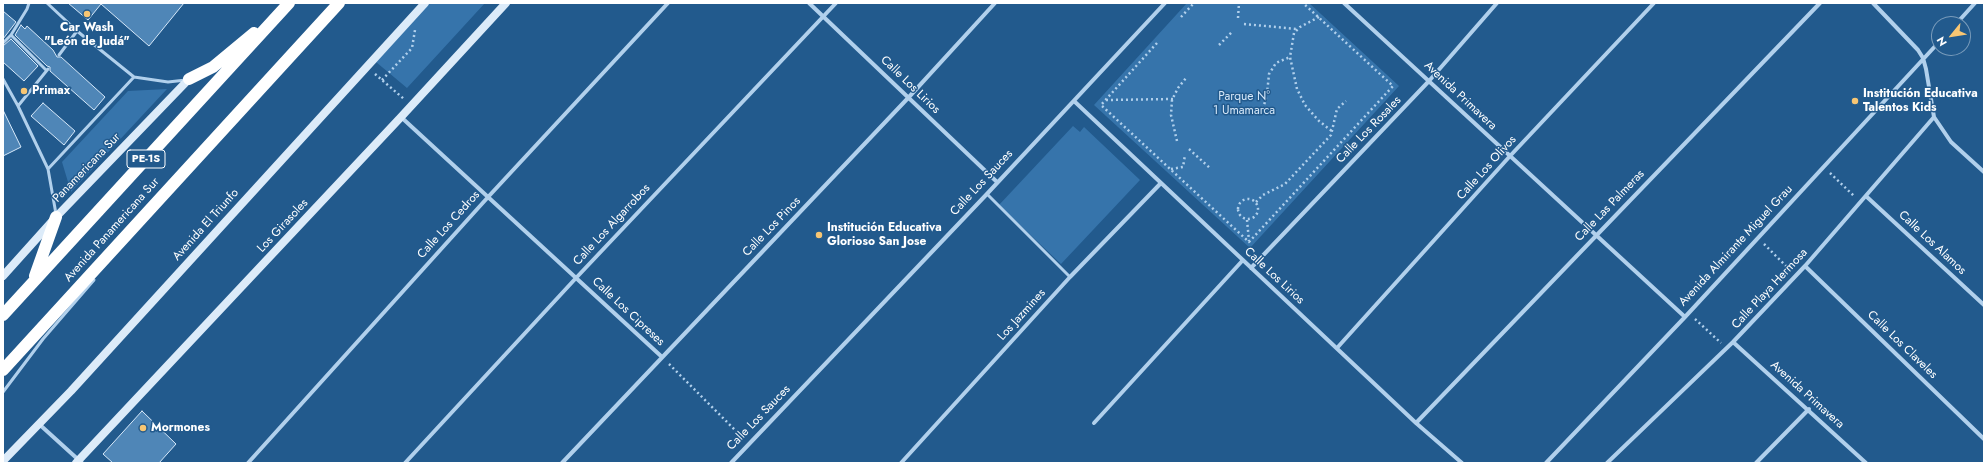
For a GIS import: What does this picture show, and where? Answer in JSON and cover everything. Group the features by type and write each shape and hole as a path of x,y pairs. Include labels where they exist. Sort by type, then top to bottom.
{"highway":[{"path":"189,79 213,67 288,3"},
{"name":"Avenida Panamericana Sur","path":"3,315 33,280 288,3"},
{"name":"Avenida Panamericana Sur","path":"3,370 339,3"},
{"path":"33,280 56,217"}],"main road":[{"name":"Avenida El Triunfo","path":"3,461 39,424 425,3"},
{"name":"Los Girasoles","path":"79,462 506,3"},
{"name":"Panamericana Sur","path":"3,276 56,217 189,79"}],"street":[{"name":"Calle Los Cedros","path":"248,463 489,196 668,3"},
{"name":"Calle Los Lirios","path":"809,3 997,182"},
{"name":"Calle Los Algarrobos","path":"405,463 576,278 836,3"},
{"name":"Calle Los Pinos","path":"562,463 909,97 995,3"},
{"name":"Calle Los Sauces","path":"731,463 987,194 1165,3"},
{"name":"Avenida Primavera","path":"1344,3 1685,317"},
{"name":"Calle Los Rosales","path":"1251,268 1429,82 1497,3"},
{"name":"Calle Los Olivos","path":"1337,348 1510,156 1654,3"},
{"name":"Calle Las Palmeras","path":"1416,423 1820,3"},
{"path":"1873,3 1918,50 1923,58 1934,117 1951,142 1984,172"},
{"path":"1964,16 1976,3"},
{"name":"Avenida Almirante Miguel Grau","path":"1546,463 1689,313 1931,50"},
{"name":"Calle Los Lirios","path":"1074,101 1416,423 1462,463"},
{"name":"Calle Los Cipreses","path":"401,117 489,196 662,357"},
{"name":"Calle Playa Hermosa","path":"1607,463 1727,349 1806,266 1867,197 1934,117"},
{"name":"Los Jazmines","path":"901,463 1070,277 1161,183"},
{"name":"Calle Los Alamos","path":"1867,197 1984,305"},
{"path":"1094,423 1243,260"},
{"name":"Calle Los Claveles","path":"1806,266 1984,439"},
{"name":"Avenida Primavera","path":"1733,342 1866,463"},
{"path":"1756,463 1808,410"},
{"path":"39,424 79,462"}],"lane":[{"path":"3,43 11,35 29,3"},
{"path":"47,3 78,31 134,77 168,82 189,79"},
{"path":"59,55 78,31"},
{"path":"11,35 47,69 18,106"},
{"path":"48,169 134,77"},
{"path":"3,79 18,106 48,169 56,217"},
{"path":"987,194 1070,277"},
{"path":"101,270 160,197"},
{"path":"3,392 43,339 96,277"}],"path":[{"path":"1181,17 1194,3"},
{"path":"1238,18 1239,3"},
{"path":"1249,242 1393,86 1303,3"},
{"path":"1318,17 1297,29 1294,33 1290,57 1297,90 1305,105 1319,121 1332,132"},
{"path":"1244,24 1297,29"},
{"path":"382,80 412,48 415,29 419,25"},
{"path":"1218,45 1233,31"},
{"path":"1157,43 1101,105 1249,242"},
{"path":"1263,109 1267,94 1269,74 1276,63 1290,57"},
{"path":"367,67 401,96"},
{"path":"1177,141 1170,115 1173,99 1178,88 1186,78"},
{"path":"1105,100 1173,99"},
{"path":"1256,202 1266,192 1285,184 1332,132 1337,109 1346,101"},
{"path":"1189,149 1211,169"},
{"path":"1170,169 1183,167 1185,155"},
{"path":"1823,167 1861,203"},
{"path":"1249,242 1247,220 1239,214 1239,205 1247,199 1256,202"},
{"path":"1247,220 1256,215 1258,209 1256,202"},
{"path":"1758,238 1796,276"},
{"path":"1689,313 1727,349"},
{"name":"Calle Los Cipreses","path":"662,357 749,444"}],"green space":[{"path":"430,3 485,3 407,88 376,62"},
{"name":"Parque N° 1 Umamarca","path":"1187,3 1309,3 1399,86 1250,248 1094,105"},
{"path":"167,89 71,192 62,162 128,91"},
{"path":"1073,126 1080,132 1084,127 1140,180 1061,264 999,205"}],"building":[{"path":"68,3 184,3 149,46 101,4 88,20"},
{"path":"3,11 16,22 3,39"},
{"path":"21,25 25,29 27,26 53,50 57,57 61,57 105,97 94,110 50,71 50,67 47,66 15,35"},
{"path":"11,39 38,66 24,81 3,62 3,46"},
{"path":"43,103 75,131 64,145 31,116"},
{"path":"3,110 21,147 3,156"},
{"name":"Mormones","path":"142,411 176,444 159,463 113,463 103,454"}],"place":[{"name":"Car Wash \"León de Judá\"","path":"87,14"},
{"name":"Primax","path":"24,91"},
{"name":"Institución Educativa Talentos Kids","path":"1855,101"},
{"name":"Institución Educativa Glorioso San Jose","path":"819,235"},
{"name":"Mormones","path":"143,428"}]}
